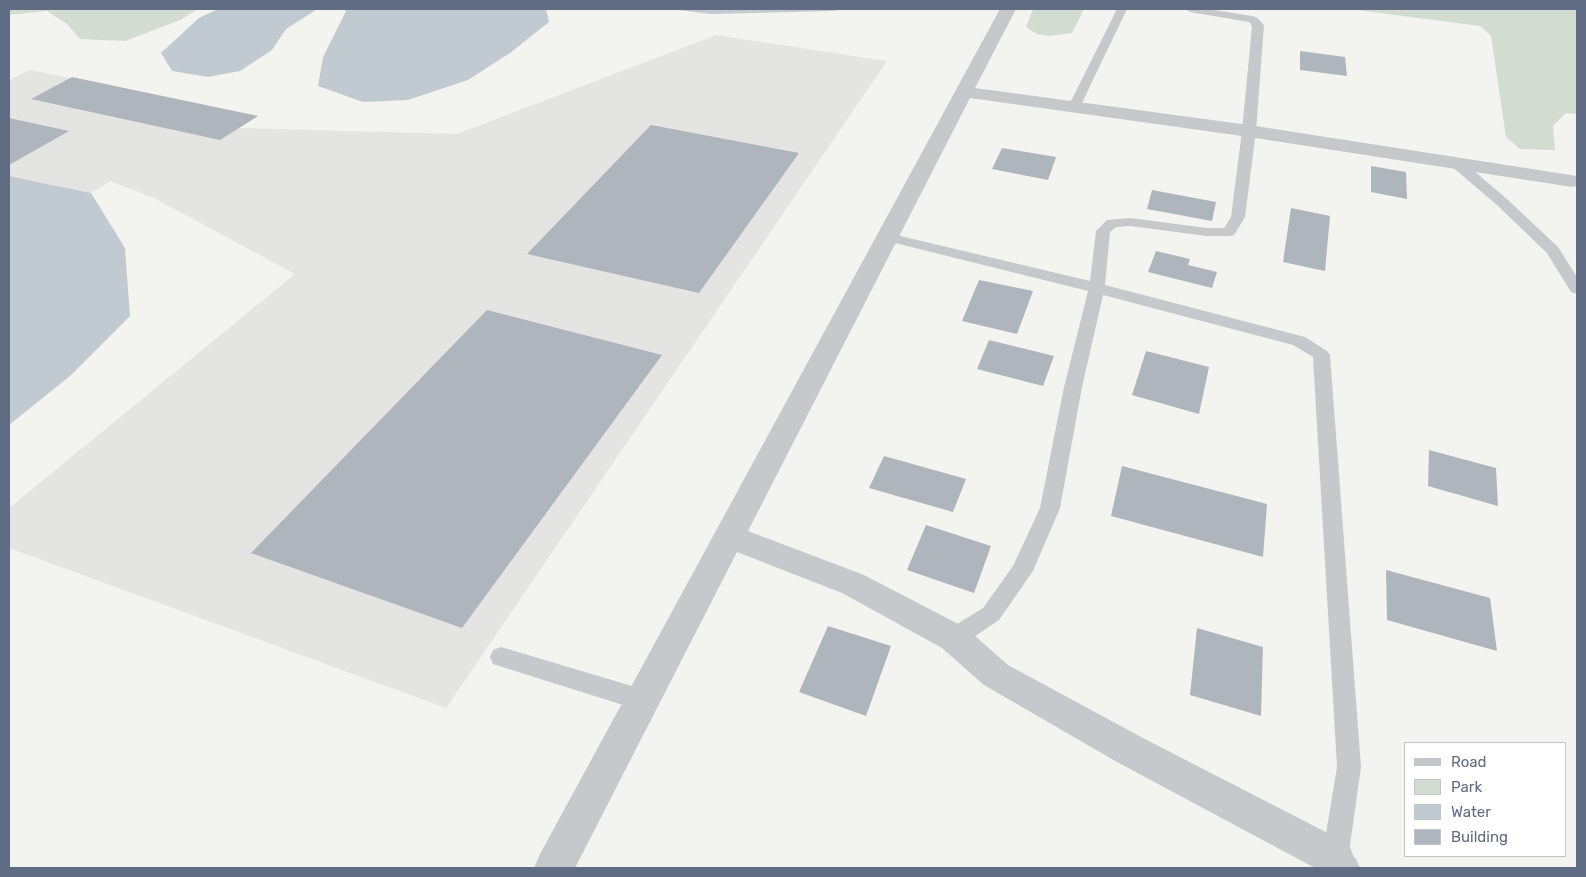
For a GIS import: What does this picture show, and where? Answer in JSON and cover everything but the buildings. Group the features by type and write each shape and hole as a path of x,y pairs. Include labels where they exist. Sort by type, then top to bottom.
{"street":[{"path":"554,868 1008,9"},
{"path":"965,92 1250,131 1572,182"},
{"path":"729,536 853,584 954,638 996,675 1130,750 1341,863"}],"lane":[{"path":"1074,107 1122,9"},
{"path":"954,638 990,614 1022,571 1050,508 1073,388 1097,288 1103,231 1112,224 1130,222 1207,232 1229,232 1238,217 1250,131 1258,25 1252,18 1190,9"},
{"path":"1455,162 1502,202 1553,250 1577,289"},
{"path":"888,237 1097,288 1299,341 1321,355 1349,767 1341,863"},
{"path":"500,657 642,700"}],"shaded area":[{"path":"716,35 887,61 446,708 9,548 9,508 295,274 154,198 110,181 91,193 9,176 9,80 30,70 258,116 239,128 457,134"}],"green space":[{"path":"9,9 198,9 180,20 125,41 80,39 67,24 47,11 9,15"},
{"path":"1033,9 1084,9 1072,33 1048,36 1037,34 1026,27"},
{"path":"1349,9 1577,9 1577,114 1566,113 1553,126 1555,150 1520,149 1506,137 1491,36 1480,26"}],"water":[{"path":"218,9 323,9 316,10 286,29 272,50 240,71 208,77 172,71 161,53 199,18"},
{"path":"343,9 546,9 549,22 510,53 468,80 408,100 363,102 318,86 323,57 346,11"},
{"path":"671,9 844,9 833,11 711,14"},
{"path":"9,176 91,193 125,248 130,316 70,376 9,425"}]}
